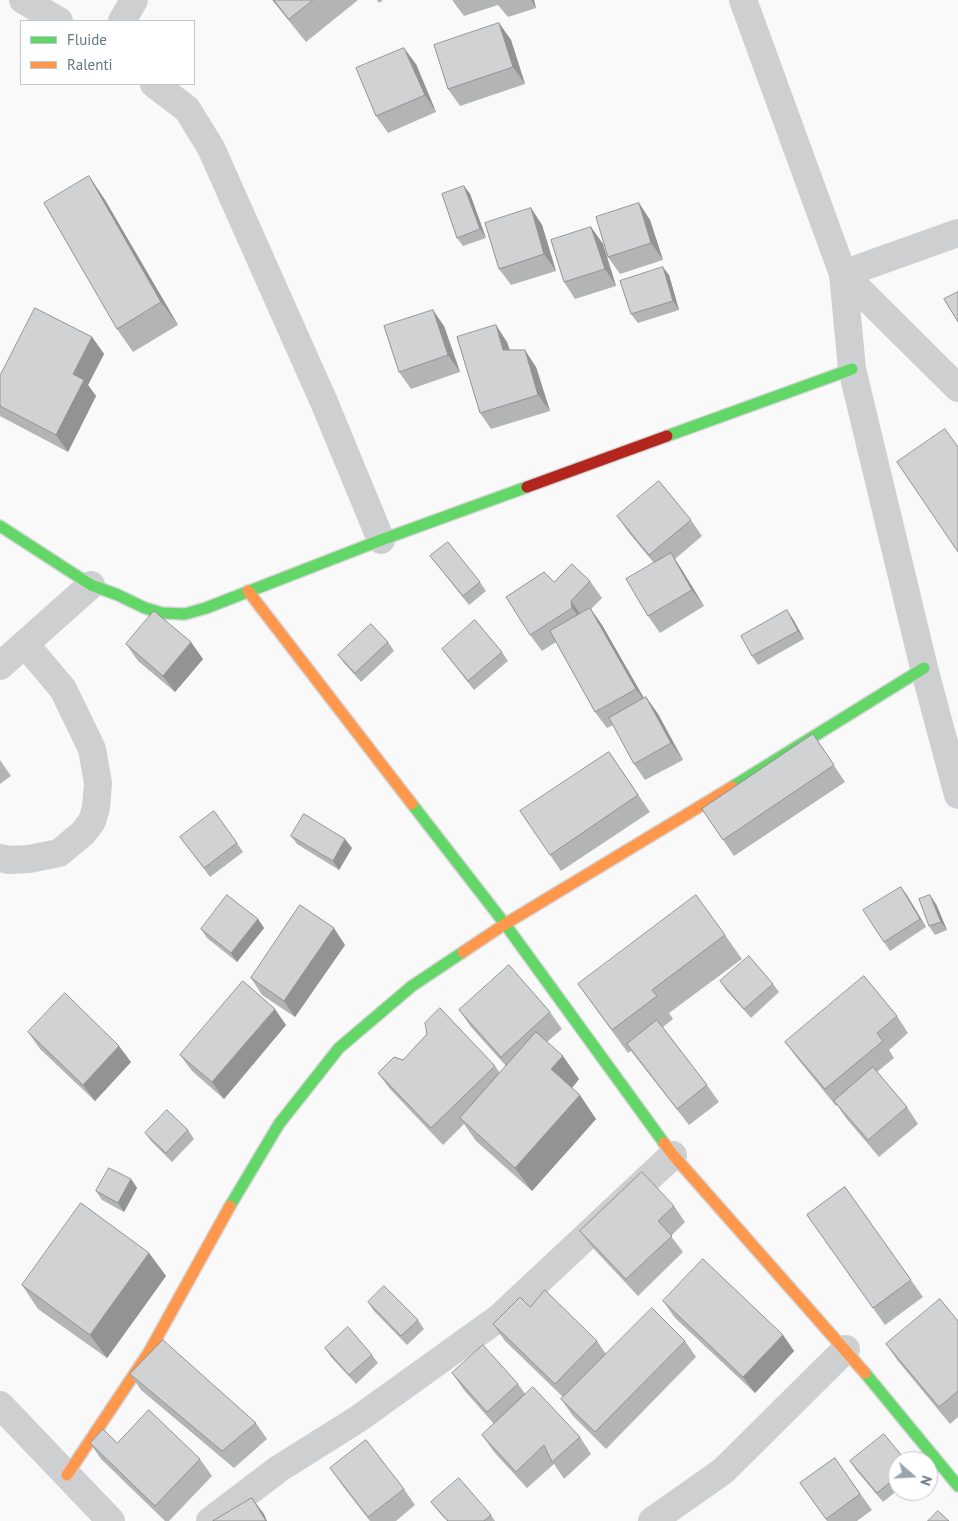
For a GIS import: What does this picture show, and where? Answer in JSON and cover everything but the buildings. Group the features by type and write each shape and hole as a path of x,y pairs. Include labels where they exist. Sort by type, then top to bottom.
{"street":[{"path":"23,0 57,20"},
{"path":"123,20 134,0"},
{"path":"743,0 843,274 852,369 924,668 958,795"},
{"path":"155,85 187,109 211,148 324,402 381,540"},
{"path":"843,274 958,232"},
{"path":"843,274 958,388"},
{"path":"0,526 91,585 145,608 162,613 185,614 206,608 381,540 852,369"},
{"path":"0,666 91,585"},
{"path":"248,591 505,924 674,1155 846,1349 958,1486"},
{"path":"0,858 9,860 29,859 59,853 83,833 92,821 96,808 98,783 92,749 63,689 25,644"},
{"path":"67,1474 149,1352 213,1235 279,1124 339,1048 412,986 505,924 924,668"},
{"path":"210,1521 280,1468 358,1419 500,1317 674,1155"},
{"path":"652,1521 723,1471 846,1349"},
{"path":"0,1405 111,1521"}],"traffic: fast":[{"path":"667,436 852,369"},
{"path":"0,526 91,585 145,608 162,613 185,614 206,608 381,540 527,487"},
{"path":"732,787 924,668"},
{"path":"412,804 505,924 664,1143"},
{"path":"230,1206 279,1124 339,1048 412,986 463,952"},
{"path":"865,1373 958,1486"}],"traffic: slow":[{"path":"248,591 412,804"},
{"path":"463,952 505,924 732,787"},
{"path":"664,1143 865,1373"},
{"path":"67,1475 149,1352 230,1206"}],"traffic: jam":[{"path":"527,487 667,436"}]}
